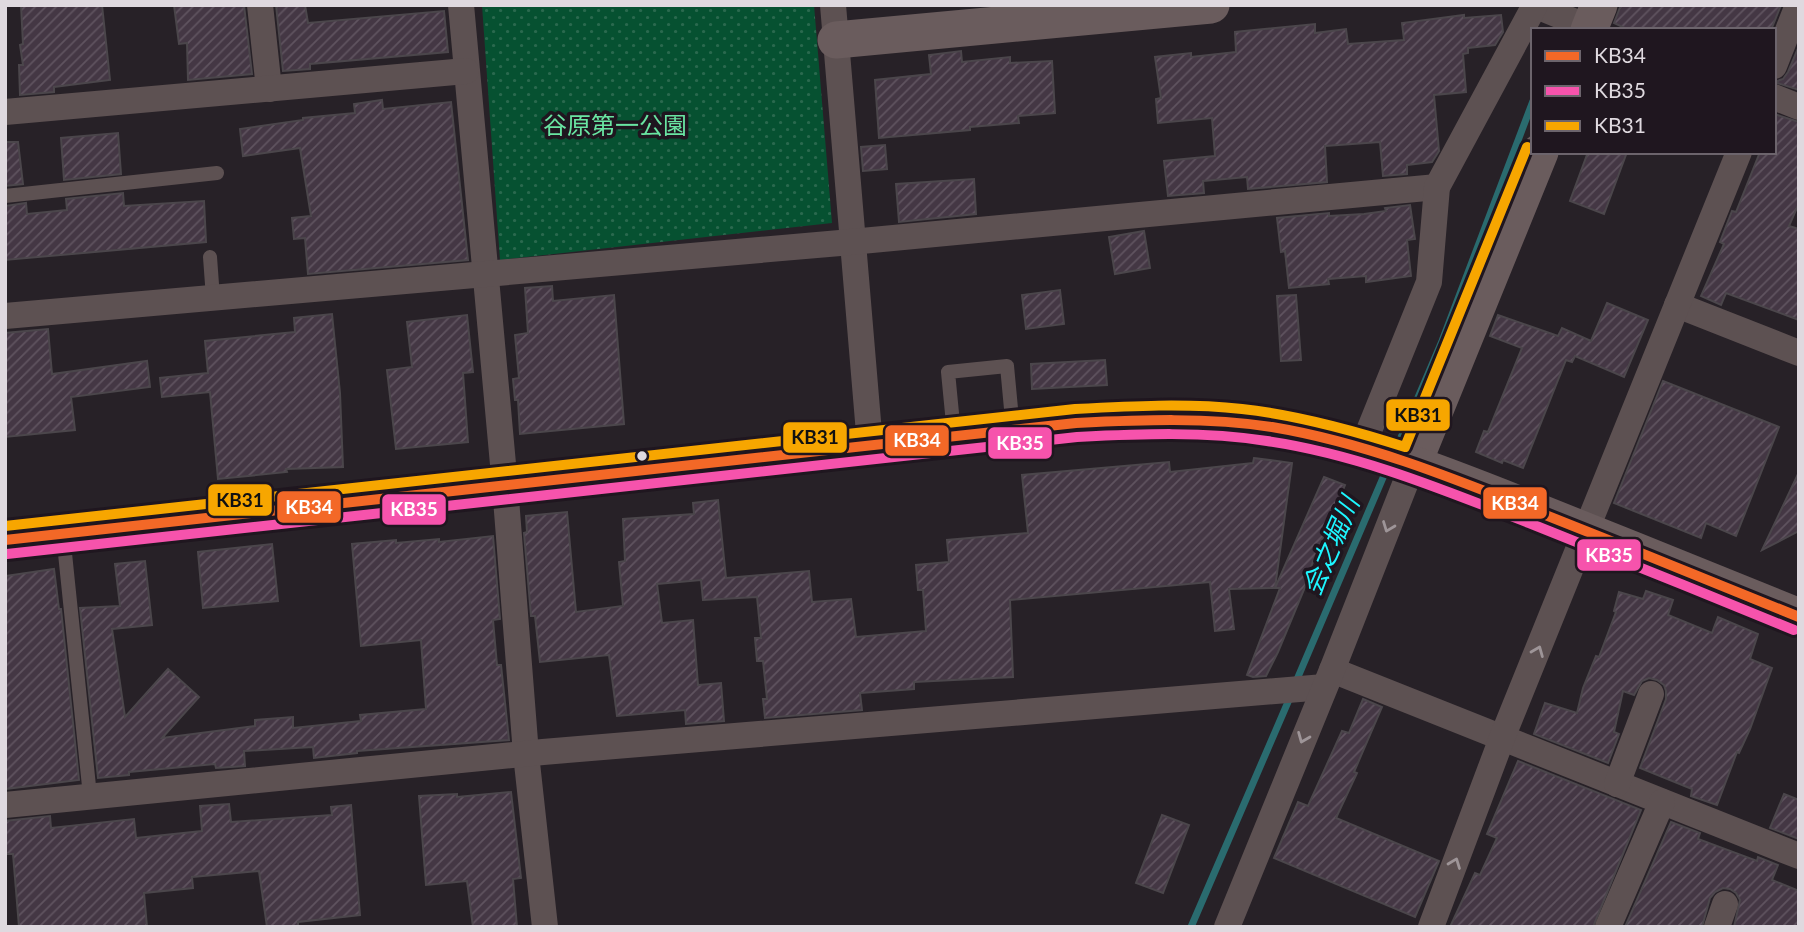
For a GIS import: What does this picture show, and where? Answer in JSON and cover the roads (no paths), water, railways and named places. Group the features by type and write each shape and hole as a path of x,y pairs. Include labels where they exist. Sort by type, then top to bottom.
{"street":[{"path":"260,5 269,89"},
{"path":"461,5 505,486 526,754 545,927"},
{"path":"870,445 835,22 1211,5"},
{"path":"1776,61 1798,5"},
{"path":"1227,927 1323,682 1388,456 1429,282 1437,187 1539,7 1590,23"},
{"path":"5,112 466,71"},
{"path":"1776,98 1799,107"},
{"path":"1388,456 1539,154"},
{"path":"1430,927 1502,738 1739,154"},
{"path":"5,316 852,242 1437,187"},
{"path":"1677,305 1799,353"},
{"path":"5,540 1013,429 1152,420 1216,421 1270,427 1388,456 1587,531 1799,617"},
{"path":"5,805 526,754 1277,690 1323,682 1502,738 1799,856"},
{"path":"1617,784 1651,694"},
{"path":"1608,927 1662,802"}],"lane":[{"path":"5,196 217,173"},
{"path":"210,257 213,298"},
{"path":"954,436 948,372 1007,366 1013,429"},
{"path":"63,534 90,796"}],"waterway":[{"name":"会之堀川","path":"1396,449 1442,341 1531,106"},
{"name":"会之堀川","path":"1295,684 1388,466"},
{"name":"会之堀川","path":"1191,927 1291,695"}],"park label":[{"name":"谷原第一公園","path":"615,126"}]}
